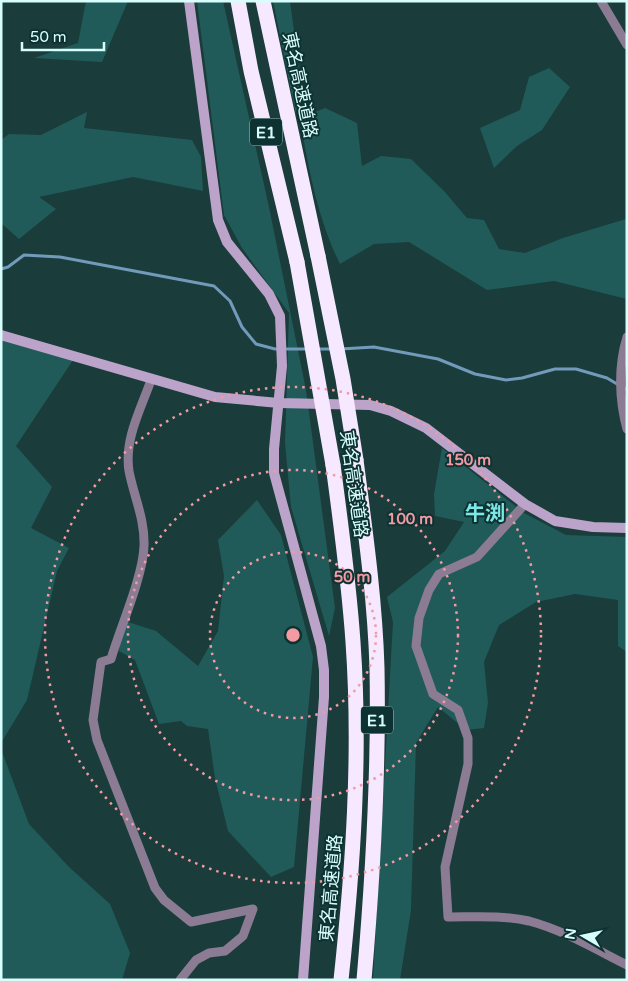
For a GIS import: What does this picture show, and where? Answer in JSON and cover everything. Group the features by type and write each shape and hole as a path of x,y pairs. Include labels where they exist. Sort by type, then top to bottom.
{"highway":[{"name":"東名高速道路","path":"238,1 251,71 297,262 334,464 350,608 356,730 355,822 351,890 341,980"},
{"name":"東名高速道路","path":"263,1 343,379 356,460 370,575 376,667 375,829 364,980"}],"street":[{"path":"189,1 218,220 227,242 239,260 269,294 280,316 282,366 274,473 321,646 324,670 324,697 302,980"},
{"path":"601,1 627,45"},
{"path":"1,335 215,397 279,403 370,405 408,418 426,428 525,504 555,521 593,528 627,528"},
{"path":"627,337 621,375 622,412 627,429"},
{"path":"151,380 135,418 129,470 143,524 144,548 139,570 110,659 101,662 93,720 97,740 155,888 164,900 191,922 253,909 243,936 225,951 209,953 196,960 180,980"},
{"path":"525,504 477,557 439,574 428,590 419,618 416,646 433,694 458,710 468,738 467,771 445,868 448,917 495,917 528,921 571,937 627,965"}],"shaded area":[{"path":"86,1 128,1 102,62 34,58 78,43"},
{"path":"197,1 223,1 269,207 306,390 335,608 329,636 291,507 285,443 289,313 242,248 224,215"},
{"path":"273,1 290,1 301,84 296,114"},
{"path":"549,68 570,87 542,130 517,146 494,168 480,128 520,110 529,77"},
{"path":"325,108 357,123 362,166 381,156 411,159 444,191 467,218 484,220 499,249 525,253 563,238 626,219 627,299 554,281 487,290 409,242 374,244 340,264 320,211 310,174 300,118"},
{"path":"87,112 84,128 192,140 201,157 203,191 133,177 39,197 56,209 19,239 1,223 1,140 9,134 41,135"},
{"path":"1,339 73,360 16,446 52,487 31,528 69,548 57,571 27,700 1,743"},
{"path":"442,448 524,513 566,535 627,537 627,652 618,646 618,600 575,594 536,602 499,625 484,662 488,703 484,728 466,730 438,707 416,743 411,910 400,980 373,980 393,622 387,597 445,551 464,522 435,516 434,494"},
{"path":"257,500 281,535 313,657 294,867 271,877 228,831 215,778 208,729 187,726 181,721 159,724 135,660 119,651 120,640 128,622 156,631 198,666 218,631 224,576 218,540"},
{"path":"1,749 29,824 69,867 110,904 130,953 122,980 1,980"}],"waterway":[{"path":"1,269 8,267 24,255 60,257 214,286 230,301 242,327 256,344 275,349 308,349"},
{"path":"341,349 374,347 438,359 475,374 506,380 522,378 555,369 576,369 607,378 627,390"},
{"path":"316,349 333,349"}],"district":[{"name":"牛渕","path":"485,513"}]}
